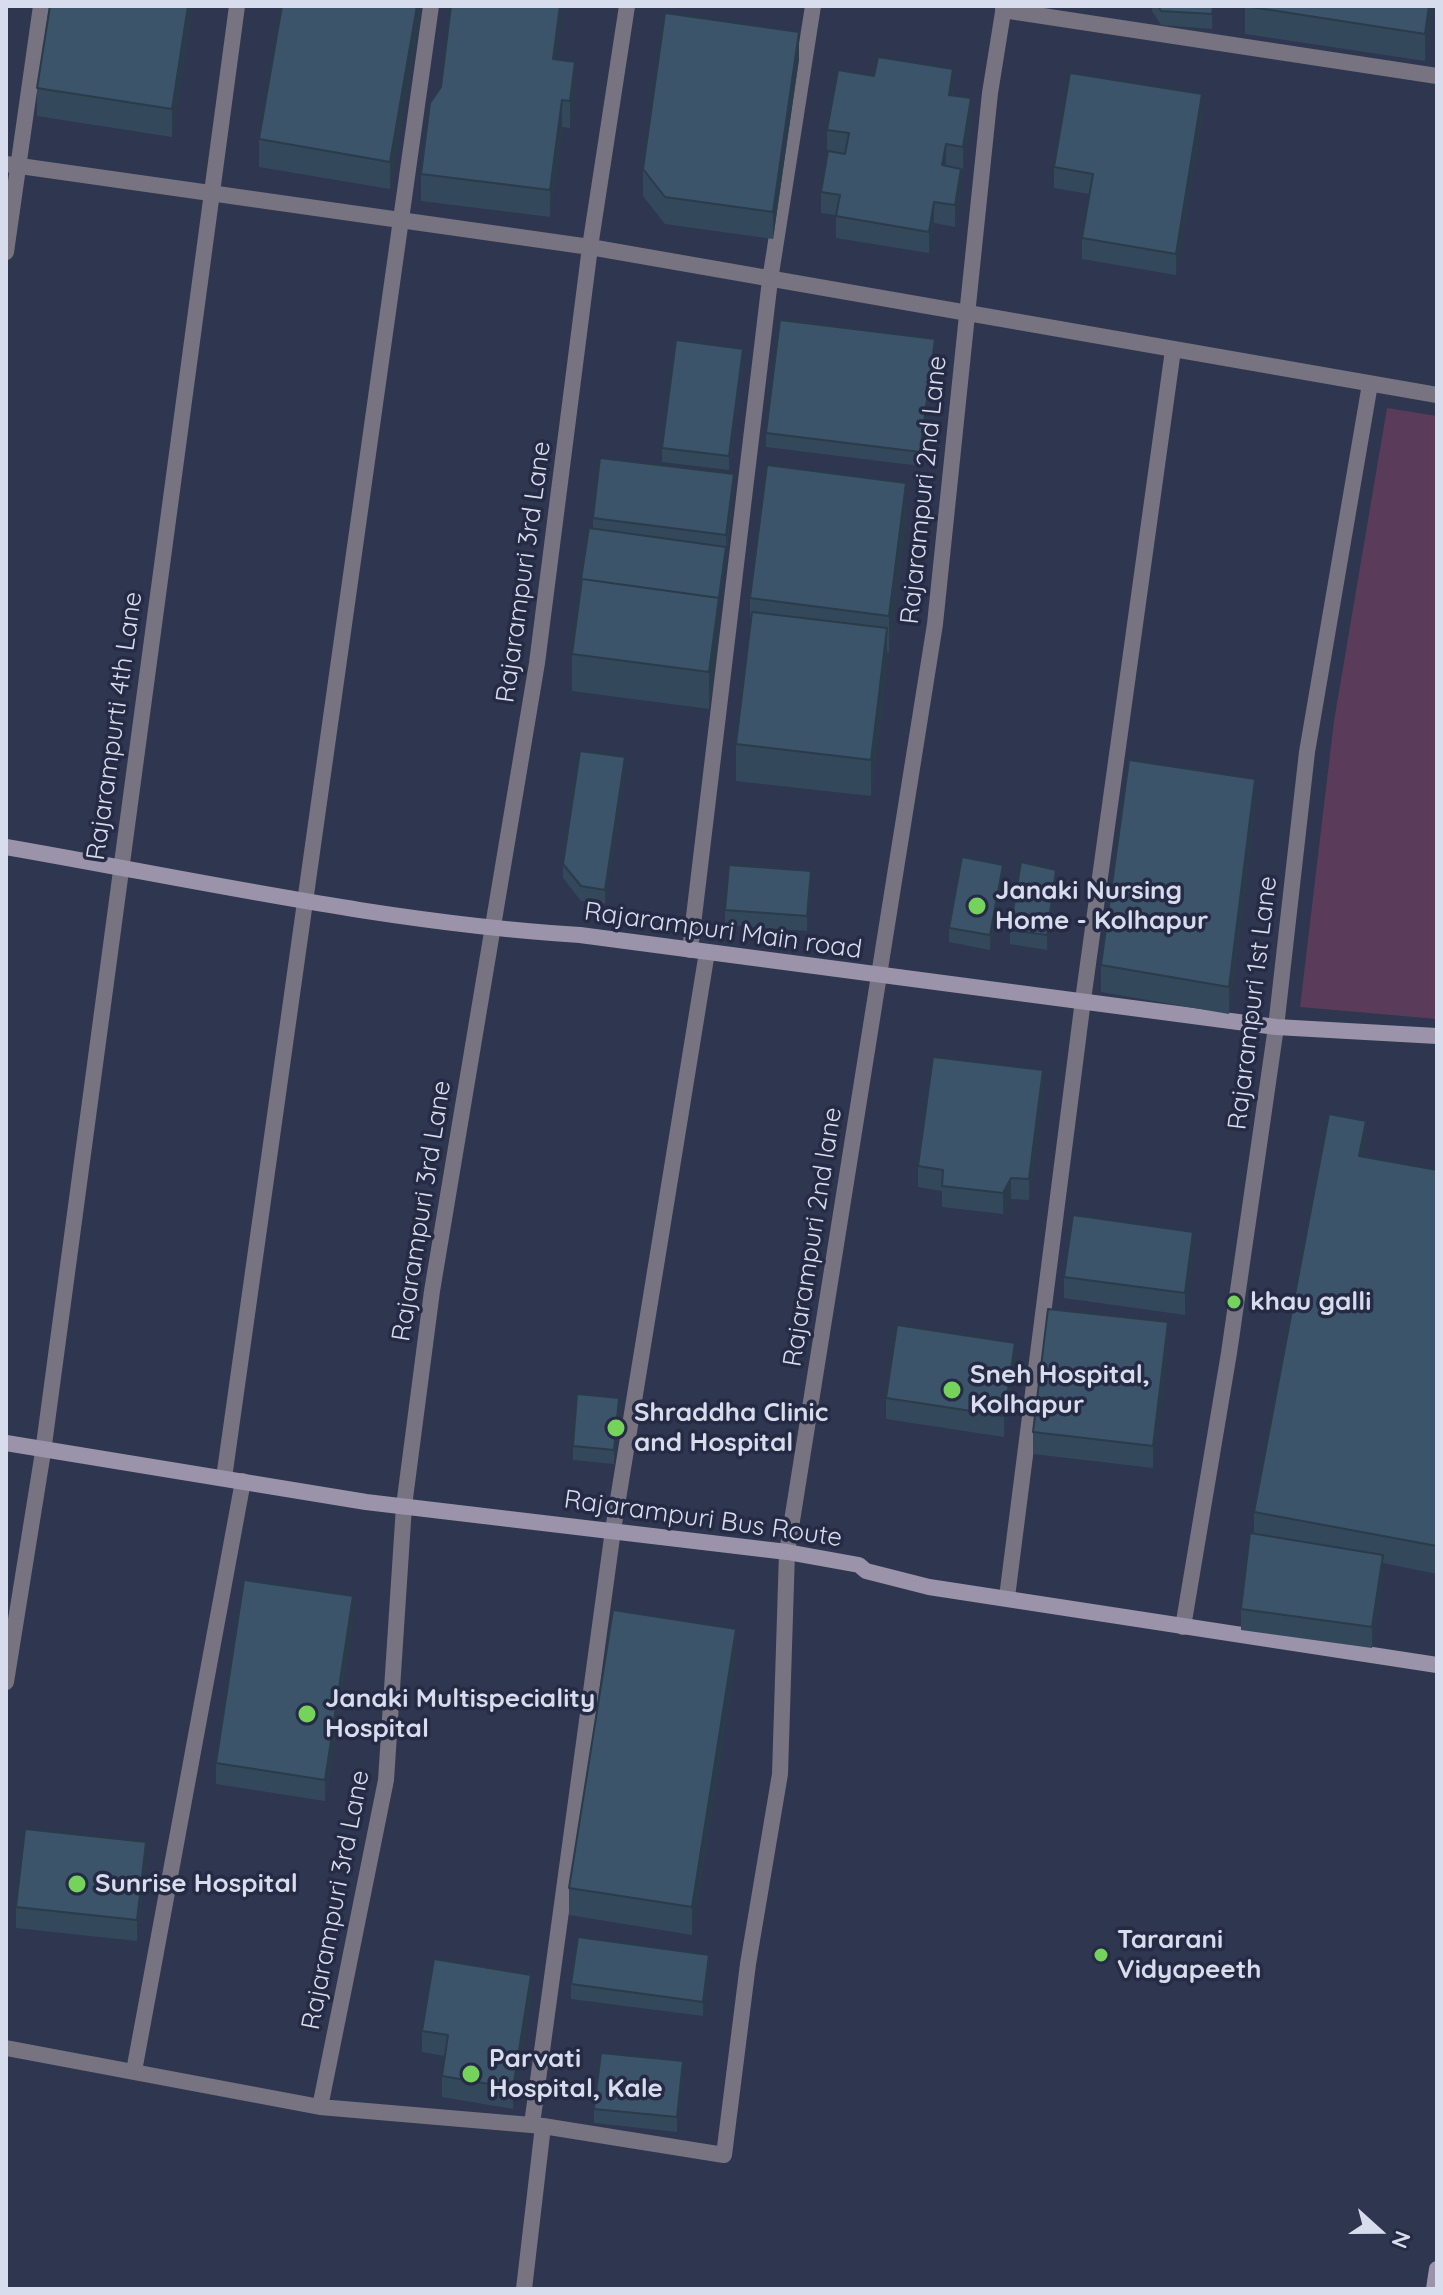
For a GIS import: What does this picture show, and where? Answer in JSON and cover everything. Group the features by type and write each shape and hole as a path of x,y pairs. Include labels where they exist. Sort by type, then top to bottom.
{"street":[{"path":"6,252 12,165 41,6"},
{"name":"Rajarampurti 4th Lane","path":"6,1682 43,1452 237,6"},
{"path":"224,1478 431,6"},
{"name":"Rajarampuri 3rd Lane","path":"320,2107 386,1780 404,1506 432,1291 537,663 590,247 627,6"},
{"path":"524,2289 537,2125 613,1530 698,951 770,280 813,6"},
{"path":"1004,8 1437,76"},
{"name":"Rajarampuri 2nd Lane","path":"878,977 935,624 990,93 1004,8"},
{"path":"12,165 590,247 1437,395"},
{"path":"1007,1597 1083,1000 1173,350"},
{"name":"Rajarampuri 1st Lane","path":"1183,1627 1229,1353 1276,1027 1307,752 1370,384"},
{"name":"Rajarampuri Main road","path":"6,847 492,929 580,935 878,977 958,982 1276,1027 1437,1036"},
{"name":"Rajarampuri 2nd lane","path":"537,2125 724,2155 748,1964 780,1774 787,1552 878,977"},
{"name":"Rajarampuri Bus Route","path":"6,1443 43,1452 404,1506 787,1552 859,1565 866,1571 929,1587 1437,1665"},
{"path":"134,2071 243,1481"},
{"path":"6,2048 62,2061 134,2071 320,2107 537,2125"},
{"path":"1434,2289 1437,2269"}],"shaded area":[{"path":"1387,408 1437,416 1437,1019 1300,1007 1334,721"}],"building":[{"path":"50,6 188,6 172,109 37,88"},
{"path":"282,6 417,6 390,162 259,139"},
{"path":"451,6 560,6 553,59 575,62 570,101 562,100 550,190 421,174 430,103 441,87"},
{"path":"1158,6 1213,6 1212,14 1161,11"},
{"path":"1245,6 1429,6 1425,34"},
{"path":"665,13 799,32 773,212 665,197 643,169"},
{"path":"878,57 953,69 949,95 971,98 963,147 946,144 942,165 961,169 955,205 934,202 929,232 836,216 840,195 821,192 828,151 845,154 849,133 827,130 838,70 874,76"},
{"path":"1070,73 1202,94 1176,254 1082,238 1093,174 1054,167"},
{"path":"780,320 935,339 920,452 766,433"},
{"path":"676,340 743,349 729,456 662,448"},
{"path":"600,458 734,474 726,535 593,518"},
{"path":"767,465 906,483 889,616 750,598"},
{"path":"589,528 726,547 719,598 582,579 579,592"},
{"path":"582,579 719,598 709,672 572,654"},
{"path":"752,612 887,628 871,760 736,744"},
{"path":"580,751 625,757 605,890 581,886 563,864"},
{"path":"1129,760 1255,779 1229,987 1101,965"},
{"path":"962,857 1003,865 990,935 949,928"},
{"path":"1021,862 1056,870 1047,935 1010,930"},
{"path":"729,865 811,871 807,916 725,910"},
{"path":"933,1057 1043,1070 1029,1179 1011,1178 1003,1193 942,1186 943,1170 918,1166"},
{"path":"1329,1114 1366,1121 1359,1156 1437,1170 1437,1546 1254,1512"},
{"path":"1073,1215 1193,1232 1185,1293 1064,1277"},
{"path":"1048,1309 1168,1322 1153,1446 1033,1432"},
{"path":"897,1325 1015,1343 1004,1416 886,1398"},
{"path":"577,1394 619,1398 614,1450 573,1446"},
{"path":"1250,1533 1383,1555 1372,1627 1241,1609"},
{"path":"244,1580 353,1596 325,1780 216,1763"},
{"path":"613,1610 736,1629 692,1907 569,1888"},
{"path":"25,1829 146,1842 137,1920 16,1907"},
{"path":"578,1937 709,1955 703,2002 571,1984"},
{"path":"434,1959 531,1975 513,2088 442,2076 448,2035 422,2031"},
{"path":"601,2053 683,2061 677,2117 594,2109"}],"place":[{"name":"Janaki Nursing Home - Kolhapur","path":"977,906"},
{"name":"khau galli","path":"1234,1302"},
{"name":"Sneh Hospital, Kolhapur","path":"952,1390"},
{"name":"Shraddha Clinic and Hospital","path":"616,1428"},
{"name":"Janaki Multispeciality Hospital","path":"307,1714"},
{"name":"Sunrise Hospital","path":"77,1884"},
{"name":"Tararani Vidyapeeth","path":"1101,1955"},
{"name":"Parvati Hospital, Kale","path":"471,2074"}]}
